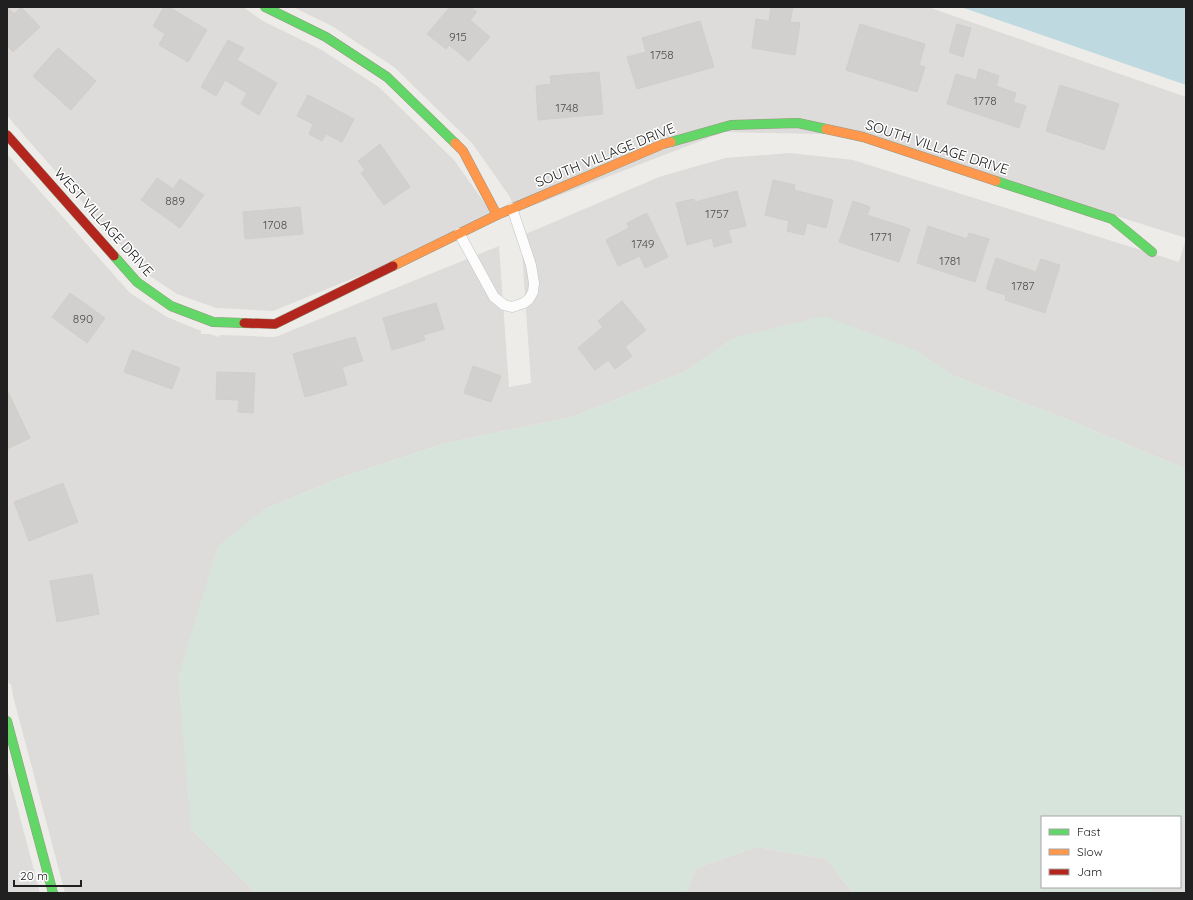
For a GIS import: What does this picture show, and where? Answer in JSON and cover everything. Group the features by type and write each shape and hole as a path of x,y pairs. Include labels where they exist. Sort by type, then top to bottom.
{"street":[{"path":"266,7 326,37 387,76 463,151 497,215"},
{"name":"SOUTH VILLAGE DRIVE","path":"213,322 274,324 512,208 662,144 731,125 798,123 863,137 1112,219 1152,252"},
{"name":"WEST VILLAGE DRIVE","path":"7,135 137,282 171,306 213,322"},
{"path":"7,721 53,893"}],"lane":[{"path":"459,233 494,297 504,305 512,307 524,303 533,292 534,283 531,265 512,208"}],"shaded area":[{"path":"7,7 243,7 263,21 320,49 379,87 454,160 491,212 494,221 273,311 216,308 177,294 144,272 7,115"},
{"path":"293,7 928,7 1186,97 1186,238 860,135 724,132 516,212 510,197 472,143 394,67 332,26"},
{"path":"790,153 853,160 1179,262 1186,239 1186,469 1066,419 954,376 915,350 734,338 684,372 572,417 446,443 337,479 263,510 191,829 256,893 65,893 11,684 9,684 7,676 7,154 130,293 167,317 201,331 201,334 210,334 219,337 220,335 278,336 499,246 509,387 531,383 521,236 659,177 725,158"},
{"path":"824,316 915,350 954,376 1066,419 1186,469 1186,814 1181,825 1181,816 1041,816 1041,888 1153,888 1151,893 853,893 827,859 757,847 696,868 686,893 256,893 191,829 178,677 218,546 263,510 337,479 446,443 572,417 684,372 734,338"},
{"path":"7,768 40,893 7,893"},
{"path":"1186,814 1186,893 1151,893 1153,888 1181,888 1181,825"},
{"path":"757,847 827,859 853,893 686,893 696,868"}],"water":[{"path":"961,7 1186,7 1186,85"}],"building":[{"path":"7,7 14,14 21,7 40,27 13,52 7,46"},
{"path":"164,7 169,7 207,30 188,62 159,45 165,34 153,26"},
{"path":"450,7 470,7 477,12 470,20 490,37 469,61 449,45 446,49 427,34"},
{"path":"771,7 793,7 790,22 800,23 795,55 752,48 756,19 769,21"},
{"path":"700,21 714,67 637,89 627,57 646,52 642,38"},
{"path":"860,24 925,44 919,65 925,67 917,92 846,70"},
{"path":"957,24 971,28 963,57 949,52"},
{"path":"228,40 244,48 237,60 277,83 259,115 241,104 247,93 225,80 216,96 201,87"},
{"path":"58,48 96,81 71,110 33,76"},
{"path":"979,69 999,76 996,86 1016,93 1013,102 1026,106 1019,128 947,104 956,74 976,80"},
{"path":"599,72 603,114 538,120 536,86 551,84 550,76"},
{"path":"1060,85 1119,104 1104,150 1046,131"},
{"path":"308,95 354,119 342,142 326,134 322,141 309,134 313,124 297,116"},
{"path":"380,144 410,187 384,205 361,173 365,170 358,161"},
{"path":"157,178 173,189 180,179 204,195 180,228 141,200"},
{"path":"773,180 795,185 794,190 833,200 826,228 807,223 804,235 787,231 789,221 765,215"},
{"path":"737,191 746,226 728,230 732,242 714,247 712,238 687,245 676,203 694,199 695,202"},
{"path":"853,201 870,207 867,215 910,229 899,262 839,242"},
{"path":"300,207 303,234 245,239 243,212"},
{"path":"647,213 668,257 645,268 640,256 618,266 606,240 629,228 627,223"},
{"path":"928,226 967,239 969,233 989,239 975,282 917,263"},
{"path":"996,258 1036,272 1041,259 1060,265 1045,313 1005,300 1006,295 986,289"},
{"path":"70,293 105,318 87,343 52,317"},
{"path":"622,301 646,330 625,347 632,356 615,369 608,360 595,370 578,348 603,327 598,321"},
{"path":"436,303 444,329 423,335 425,340 392,350 383,318"},
{"path":"355,337 363,361 342,367 347,385 305,397 293,354"},
{"path":"132,350 180,368 172,389 124,372"},
{"path":"473,366 501,376 491,402 464,393"},
{"path":"217,372 255,373 253,413 238,412 239,400 216,399"},
{"path":"7,390 30,438 7,449"},
{"path":"63,483 78,522 29,541 14,502"},
{"path":"92,574 99,614 57,622 50,581"}],"traffic: fast":[{"path":"265,7 326,37 387,77 455,143"},
{"path":"671,142 731,125 798,123 826,129"},
{"path":"996,181 1112,219 1152,252"},
{"path":"114,256 137,282 171,306 213,322 244,323"},
{"path":"7,721 53,893"}],"traffic: slow":[{"path":"826,129 863,137 996,181"},
{"path":"393,266 497,215 663,144 671,142"},
{"path":"455,143 463,151 497,215"}],"traffic: jam":[{"path":"7,135 114,256"},
{"path":"244,323 275,324 393,266"}]}
